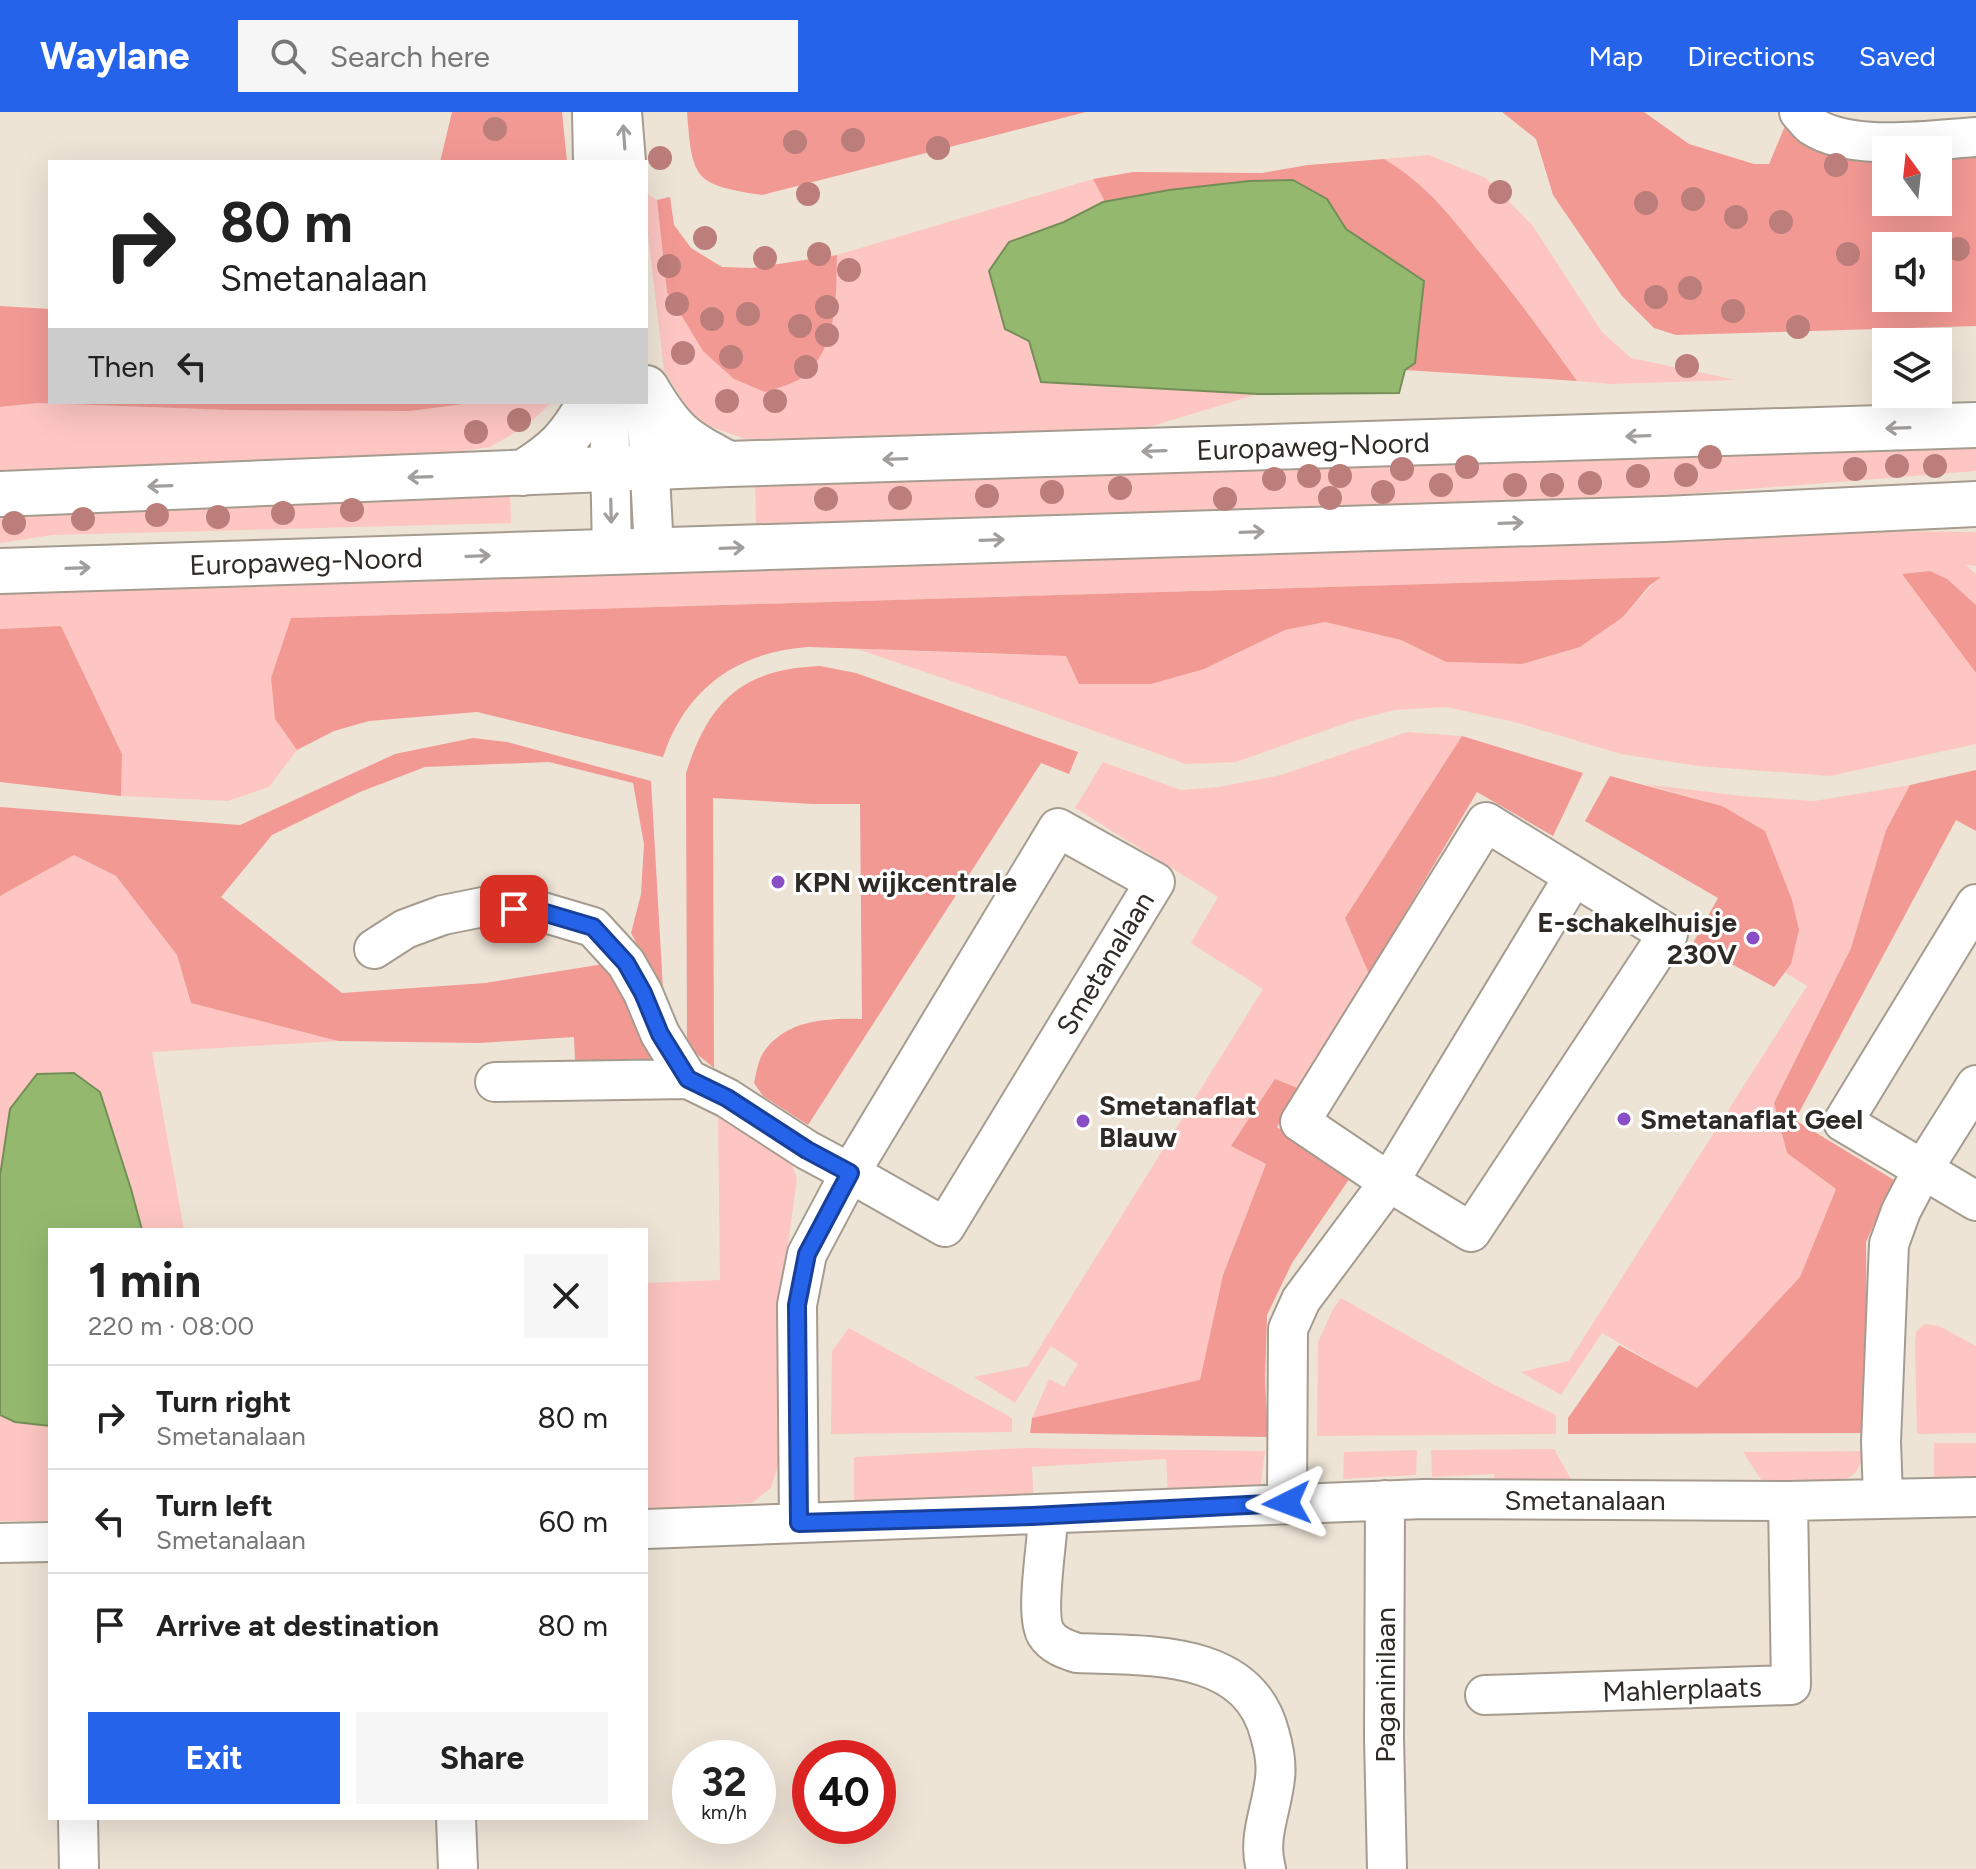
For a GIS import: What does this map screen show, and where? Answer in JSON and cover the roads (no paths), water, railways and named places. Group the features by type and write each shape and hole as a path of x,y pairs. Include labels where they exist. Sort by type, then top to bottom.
{"main road":[{"path":"648,391 668,424 687,442 728,464"},
{"path":"522,473 545,459 571,436 589,404"},
{"name":"Europaweg-Noord","path":"0,494 728,464 1976,425"},
{"name":"Europaweg-Noord","path":"0,571 1664,519 1976,504"}],"street":[{"path":"592,112 593,160"},
{"path":"622,112 626,160"},
{"path":"1799,112 1812,126 1851,140 1894,142 1976,137"},
{"path":"610,404 630,469"},
{"path":"633,551 630,469 645,404"},
{"path":"1486,822 1574,876 1668,934 1471,1232 1300,1122 1486,822"},
{"name":"Smetanalaan","path":"495,1082 688,1079 727,1098 807,1150 850,1173 945,1227 1155,882 1058,828 850,1173 807,1254 797,1305 799,1523"},
{"path":"1287,1503 1288,1329 1301,1300 1389,1182 1574,876"},
{"path":"1976,904 1843,1122 1976,1201"},
{"path":"374,949 405,929 443,915 488,906 539,911 593,927 626,963 660,1034 688,1079"},
{"path":"1883,1497 1881,1442 1889,1244 1901,1211 1923,1169 1976,1085"},
{"name":"Smetanalaan","path":"648,1529 1385,1500 1788,1501 1976,1497"},
{"name":"Paganinilaan","path":"1385,1500 1387,1869"},
{"name":"Mahlerplaats","path":"1485,1695 1791,1685 1788,1501"},
{"path":"1048,1515 1040,1612 1045,1633 1052,1640 1063,1649 1077,1653 1200,1664 1219,1670 1252,1696 1262,1709 1276,1763 1262,1842 1266,1869"},
{"path":"0,1543 48,1542"},
{"path":"78,1820 79,1869"},
{"path":"456,1820 458,1869"}],"place":[{"name":"KPN wijkcentrale","path":"778,882"},
{"name":"E-schakelhuisje 230V","path":"1753,938"},
{"name":"Smetanaflat Geel","path":"1624,1119"},
{"name":"Smetanaflat Blauw","path":"1083,1121"}]}
